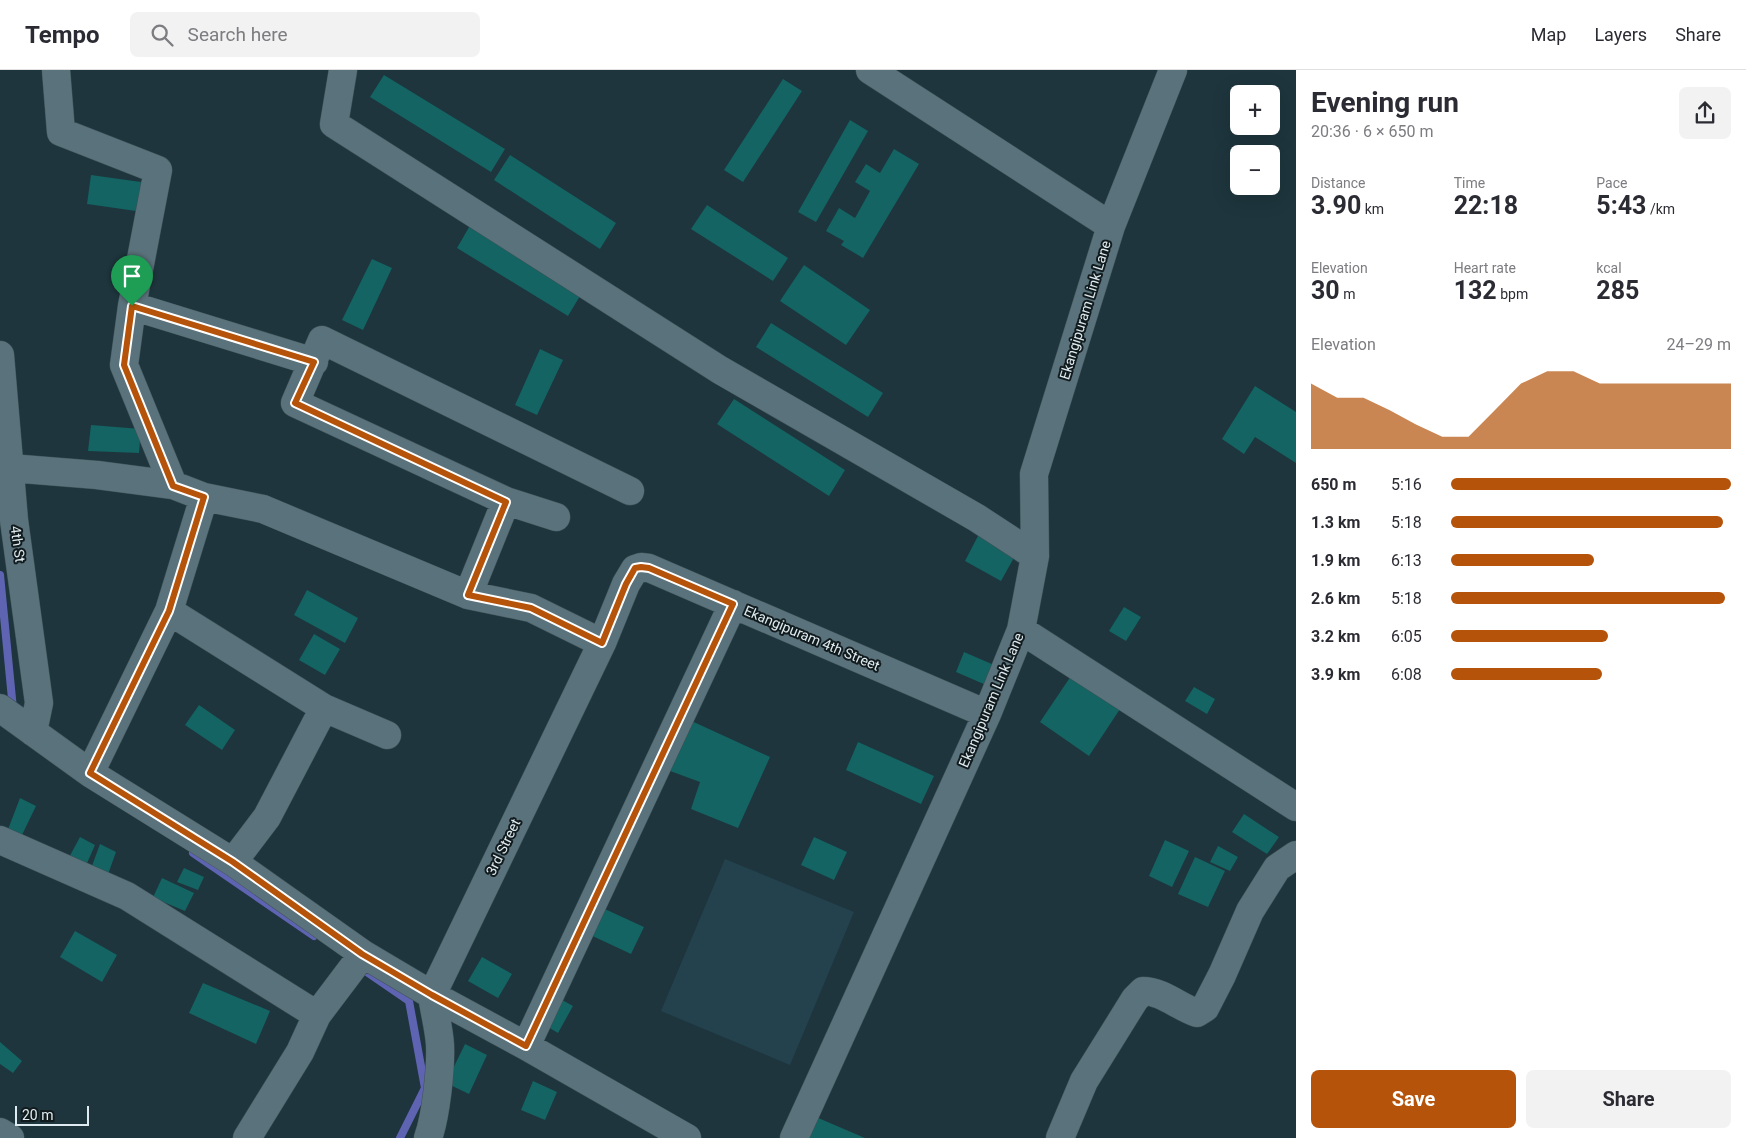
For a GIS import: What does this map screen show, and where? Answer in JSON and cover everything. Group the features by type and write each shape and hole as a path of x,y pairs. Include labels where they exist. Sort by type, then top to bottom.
{"street":[{"path":"56,70 61,132 158,170 132,306 124,365 173,486"},
{"path":"343,70 334,124 720,370 977,518 1036,556"},
{"path":"870,70 1111,226"},
{"name":"Ekangipuram Link Lane","path":"794,1138 987,714 1021,630 1036,556 1034,474 1111,226 1173,70"},
{"path":"132,306 314,362"},
{"path":"556,517 506,502 295,403 322,340 630,491"},
{"name":"4th St","path":"0,355 14,520 39,703 14,718"},
{"path":"10,468 97,475 173,486 204,497 263,509 468,595 531,608 602,643"},
{"path":"90,773 169,611 204,497"},
{"path":"468,595 506,502"},
{"name":"Ekangipuram 4th Street","path":"635,568 649,568 987,714"},
{"name":"3rd Street","path":"432,995 602,643 626,584 635,568"},
{"path":"526,1046 733,604"},
{"path":"169,611 324,708 387,735"},
{"path":"1021,630 1296,807"},
{"path":"233,862 267,817 324,708"},
{"path":"14,718 90,773 233,862 357,961 432,995 526,1046 686,1138"},
{"path":"0,840 127,896 317,1015"},
{"path":"1060,1138 1084,1081 1136,999 1143,991 1152,991 1197,1013 1205,1008 1222,976 1250,911 1277,868 1296,855"},
{"path":"247,1138 300,1052 317,1015 357,961"},
{"path":"428,1138 433,1119 440,1045 432,995"},
{"path":"0,1132 10,1138"}],"shaded area":[{"path":"725,859 854,912 790,1065 661,1011"}],"building":[{"path":"384,75 505,149 491,172 370,97"},
{"path":"783,79 802,91 743,182 724,170"},
{"path":"850,120 868,131 816,222 798,212"},
{"path":"894,149 919,164 863,258 841,245 844,241 826,231 839,208 855,218 870,191 855,182 866,164 880,173"},
{"path":"510,155 616,223 600,249 494,180"},
{"path":"91,175 148,183 143,212 87,204"},
{"path":"707,205 788,258 773,281 691,229"},
{"path":"472,222 583,291 568,316 457,248"},
{"path":"372,259 392,268 363,330 342,320"},
{"path":"804,265 870,310 846,345 780,301"},
{"path":"771,323 883,393 868,417 756,347"},
{"path":"540,349 563,360 537,415 515,405"},
{"path":"1255,386 1296,412 1296,463 1255,437 1244,454 1222,439"},
{"path":"734,399 845,470 829,496 717,424"},
{"path":"91,425 141,429 139,453 88,451"},
{"path":"979,534 1016,554 1001,581 965,561"},
{"path":"307,590 358,618 345,643 294,615"},
{"path":"1124,607 1141,617 1126,641 1109,631"},
{"path":"314,634 340,649 325,675 299,660"},
{"path":"964,652 994,665 986,685 956,672"},
{"path":"1071,676 1120,709 1089,756 1040,722"},
{"path":"1194,687 1215,699 1207,714 1185,701"},
{"path":"199,705 235,730 222,750 185,725"},
{"path":"685,718 770,757 738,828 691,809 700,782 662,768"},
{"path":"858,742 934,776 921,804 846,770"},
{"path":"20,798 36,806 21,837 7,832"},
{"path":"1244,814 1279,837 1267,854 1232,832"},
{"path":"80,837 95,845 84,870 66,863"},
{"path":"814,837 847,852 834,880 801,865"},
{"path":"1165,840 1189,851 1172,887 1149,876"},
{"path":"100,844 116,852 106,880 89,874"},
{"path":"1218,846 1238,857 1230,871 1210,862"},
{"path":"1195,857 1225,871 1208,907 1178,894"},
{"path":"184,868 204,877 198,890 177,882"},
{"path":"162,878 194,893 185,911 161,901 155,909 149,906"},
{"path":"596,905 644,927 631,954 584,932"},
{"path":"75,931 117,955 102,982 60,957"},
{"path":"482,957 512,974 498,998 468,981"},
{"path":"203,983 270,1011 256,1044 189,1013"},
{"path":"555,996 573,1006 558,1033 541,1023"},
{"path":"0,1042 22,1061 13,1073 0,1064"},
{"path":"465,1044 487,1055 469,1094 446,1083"},
{"path":"533,1081 557,1092 545,1120 521,1110"},
{"path":"816,1117 865,1138 807,1137"}],"waterway":[{"path":"0,575 13,709"},
{"path":"193,853 314,936"},
{"path":"358,966 409,1001 425,1088 400,1138"}],"route":[{"path":"132,306 314,362 295,403 506,502 468,595 531,608 602,643 626,584 635,568 649,568 733,604 526,1046 432,995 362,954 233,862 90,773 169,611 204,497 173,486 124,365 132,306"}]}
